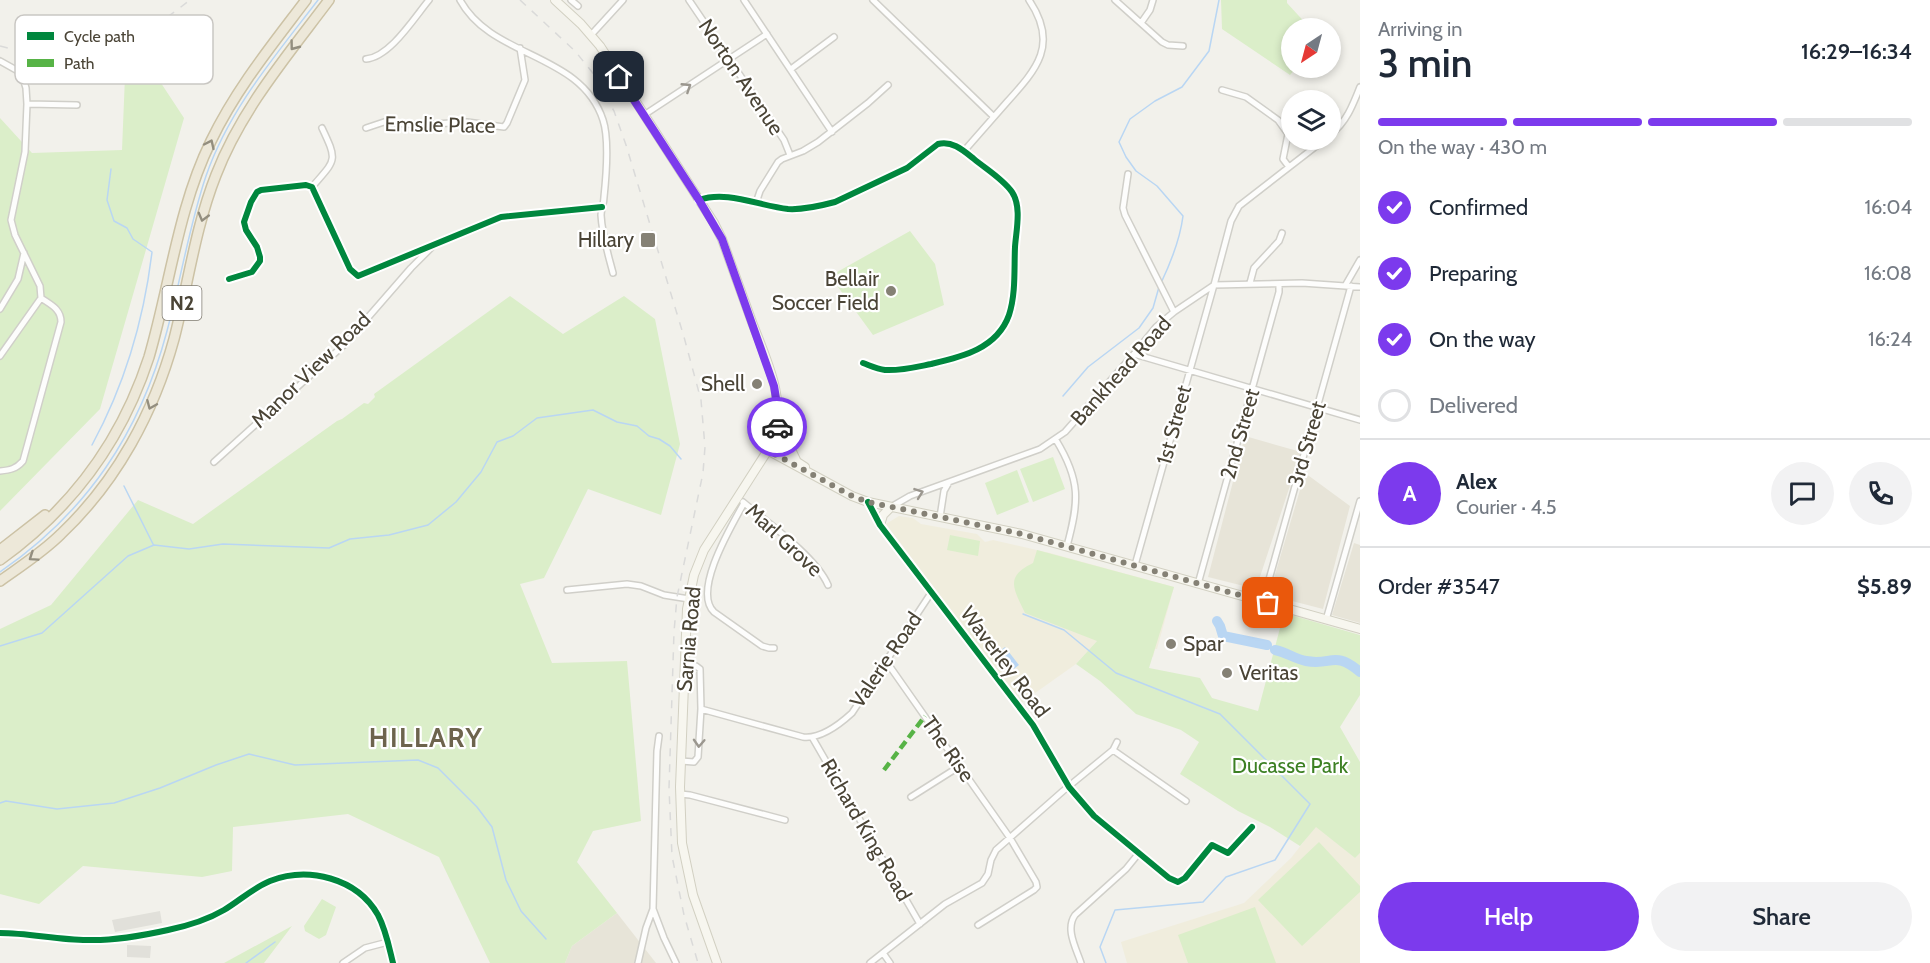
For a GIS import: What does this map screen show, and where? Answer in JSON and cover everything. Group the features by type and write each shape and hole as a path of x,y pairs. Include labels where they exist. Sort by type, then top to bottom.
{"highway":[{"name":"N2","path":"0,560 57,512 89,474 120,427 142,380 185,210 210,142 245,82 306,0"},
{"name":"N2","path":"0,581 62,533 102,488 135,438 148,412 165,367 203,216 215,177 226,152 238,127 264,86 329,0"},
{"path":"0,550 48,513 89,474"}],"main road":[{"name":"Sarnia Road","path":"555,0 591,35 722,239 774,386 778,411 777,430 770,448 741,500 704,550 694,575 685,631 680,794 682,843 697,911 717,963"},
{"path":"778,411 796,460"},
{"path":"770,448 796,460 818,477"},
{"path":"770,448 852,496 868,502 1022,534 1360,629"},
{"path":"880,525 883,515 891,507"}],"street":[{"path":"366,59 373,59 389,48 429,0"},
{"path":"460,0 480,26 576,80 586,89 597,107 603,120 607,142 602,207 604,238 613,273"},
{"path":"571,0 578,6"},
{"path":"591,35 623,0"},
{"name":"Norton Avenue","path":"689,0 784,140 790,155"},
{"path":"744,0 832,132"},
{"path":"873,0 994,117"},
{"path":"964,151 1027,80 1040,60 1044,36 1038,15 1029,0"},
{"path":"1115,0 1162,42 1168,45 1184,46"},
{"path":"1141,23 1150,10 1153,0"},
{"path":"644,115 767,34"},
{"path":"791,69 834,37"},
{"name":"Emslie Place","path":"366,128 384,122 418,125 467,122 504,127 524,85 520,48"},
{"path":"0,61 15,69"},
{"path":"0,356 41,298 40,286 15,235 11,220 25,152 27,104 25,84"},
{"path":"756,202 774,167 782,159 803,151 832,132 888,85"},
{"path":"1341,124 1360,87"},
{"path":"1222,90 1243,95 1280,122 1288,134 1283,159 1289,167"},
{"path":"27,104 77,105"},
{"path":"312,187 328,169 333,158 333,152 322,128"},
{"path":"699,200 715,196 789,209 824,205 907,168 938,144 949,143 964,151 1006,186 1013,193 1017,210 1013,295 1009,315 1003,327 984,346 964,356 914,368 892,370 863,363"},
{"path":"1311,150 1236,210 1214,285 1302,283 1360,287"},
{"path":"1128,174 1123,208 1174,312"},
{"path":"229,279 252,272 260,261 257,247 246,230 244,222 251,202 261,190 306,184 312,187 350,269 358,276 436,244"},
{"name":"Manor View Road","path":"214,462 344,345 411,268 436,244 508,216 602,207"},
{"path":"1250,283 1254,268 1280,241 1282,232"},
{"path":"0,309 18,279 24,252"},
{"name":"3rd Street","path":"1263,602 1318,408 1348,286 1360,260"},
{"name":"2nd Street","path":"1198,584 1280,284"},
{"name":"Bankhead Road","path":"891,507 910,496 1040,449 1056,440 1156,327 1214,285"},
{"name":"1st Street","path":"1135,566 1214,285"},
{"path":"0,471 18,467 23,461 61,322 57,308 41,298"},
{"path":"1134,354 1360,420"},
{"path":"1056,440 1070,464 1076,489 1076,509 1067,546"},
{"path":"940,517 944,491 949,483"},
{"path":"741,500 722,542 708,583 708,604 714,612 762,645 774,648"},
{"name":"Marl Grove","path":"741,500 808,558 825,577 828,585"},
{"path":"1326,620 1360,501"},
{"name":"Waverley Road","path":"868,502 880,525 1037,730 1069,787 1094,816 1169,878 1181,881 1212,845 1228,853 1252,827"},
{"path":"567,590 627,584 641,586 664,595 689,599"},
{"name":"Valerie Road","path":"812,737 840,723 852,713 931,592"},
{"name":"The Rise","path":"886,661 1010,838 1036,882 1034,890 978,925"},
{"path":"681,761 694,762 698,757 700,710 700,669 684,664"},
{"path":"700,710 803,737 812,737"},
{"path":"638,963 653,909 659,736"},
{"name":"Richard King Road","path":"812,737 920,924"},
{"path":"870,963 945,904 982,883 988,874 993,855 1113,750 1117,742"},
{"path":"1113,750 1186,801"},
{"path":"911,797 960,766"},
{"path":"680,794 785,820"},
{"path":"1081,963 1070,929 1071,922 1075,915 1130,865 1139,853"},
{"path":"0,933 100,940 168,930 191,924 221,911 268,882 281,877 308,874 330,878 357,891 378,914 393,963"},
{"path":"653,909 676,963"},
{"path":"343,963 365,948 388,942"},
{"path":"883,953 890,963"}],"shaded area":[{"path":"1245,436 1301,452 1256,589 1208,577"},
{"path":"1305,473 1350,506 1323,609 1269,595"},
{"path":"899,516 913,518 921,524 977,534 985,542 993,540 1050,553 1174,587 1153,657 1097,641 1076,664 1021,703 886,524"},
{"path":"1354,543 1360,545 1360,623 1332,615"},
{"path":"1316,826 1355,858 1360,853 1360,963 1127,963 1121,942 1244,903 1291,858"},
{"path":"160,911 162,923 115,932 112,920"},
{"path":"617,913 656,963 565,963 572,946"},
{"path":"127,945 151,946 150,958 127,957"}],"green space":[{"path":"1221,0 1287,0 1287,3 1301,18 1281,18 1281,69 1222,29"},
{"path":"125,84 162,84 184,118 100,409 0,511 0,118 32,153 122,150"},
{"name":"Bellair Soccer Field","path":"910,231 935,264 944,305 873,335 830,276"},
{"path":"510,296 563,334 624,296 655,319 680,444 661,515 588,489 544,578 520,584 552,663 627,661 641,821 593,831 577,862 617,913 572,946 565,963 490,963 439,857 348,814 233,827 232,871 202,877 83,866 39,904 0,894 0,629 51,605 138,500 193,524 337,421 364,403 368,404 375,397 374,394"},
{"path":"1053,457 1065,489 1033,502 1020,469"},
{"path":"1017,470 1029,502 997,515 985,483"},
{"path":"950,535 980,541 978,556 947,550"},
{"name":"Ducasse Park","path":"1037,550 1174,587 1149,668 1200,678 1212,698 1258,711 1284,613 1360,635 1360,695 1340,727 1360,762 1360,853 1355,858 1316,827 1300,846 1238,811 1180,774 1199,742 1181,730 1136,714 1100,681 1076,664 1097,641 1025,613 1014,584 1018,573 1033,563"},
{"path":"1319,842 1360,886 1360,892 1302,946 1258,900"},
{"path":"322,899 336,907 326,935 319,939 305,931 304,926"},
{"path":"1255,907 1276,963 1188,963 1178,935"},
{"path":"292,926 264,963 224,963"}],"water":[{"path":"1005,647 1019,665 1010,672 996,654"}],"waterway":[{"path":"0,572 31,549 84,496 106,467 125,436 156,368 195,214 216,151 240,105 318,0"},
{"path":"1161,283 1175,251 1183,216 1157,186 1136,171 1119,142 1130,119 1155,101 1182,87 1209,51 1219,0"},
{"path":"92,445 114,399 131,352 144,302 152,252 133,239 127,228 114,221 107,200 111,169"},
{"path":"1063,396 1088,367 1139,328 1153,308 1159,287"},
{"path":"0,646 42,633 128,556 154,545 189,549 223,544 329,548 350,539 389,535 428,525 456,502 481,472 497,442 513,436 537,418 593,410 617,422 637,426 649,436 670,446 681,459"},
{"path":"124,486 153,544"},
{"path":"1023,614 1064,630 1116,673 1220,714 1310,804 1275,860 1226,877 1203,902 1115,910 1100,947 1106,963"},
{"path":"1217,621 1223,636 1267,645"},
{"path":"1275,650 1306,661 1338,660 1351,665 1360,672"},
{"path":"0,803 6,801 57,809 114,803 249,754 295,765 418,760 438,768 477,807 492,827 506,880 521,911 546,939"},
{"path":"246,963 275,942"}],"railway":[{"path":"169,15 190,0"},
{"path":"520,0 575,51 592,72 614,111 684,337 701,400 705,447 703,473 677,597 669,788 672,856 684,915 698,963"},
{"path":"0,46 15,49"}],"marked path":[{"path":"884,770 925,716"}],"cycle path":[{"path":"699,200 710,197 732,198 788,209 823,205 835,202 907,168 938,144 943,143 962,150 1004,183 1015,198 1018,219 1013,298 1009,315 996,336 977,350 942,361 908,368 885,370 863,363"},
{"path":"229,279 252,272 260,261 257,247 246,230 244,222 251,202 261,190 306,185 312,187 350,269 358,276 501,217 602,207"},
{"path":"868,502 880,525 1033,725 1069,787 1094,816 1169,878 1178,882 1185,878 1212,845 1228,853 1252,827"},
{"path":"0,933 97,940 148,934 182,927 211,917 270,881 285,877 315,875 345,884 369,902 383,927 393,963"}],"way so far":[{"path":"777,427 769,451 852,496 868,502 1022,534 1268,603"}],"place":[{"name":"Hillary","path":"648,240"},
{"name":"Bellair Soccer Field","path":"891,291"},
{"name":"Shell","path":"757,384"},
{"name":"Spar","path":"1171,644"},
{"name":"Veritas","path":"1227,673"}],"district":[{"name":"HILLARY","path":"426,738"}],"route":[{"path":"619,77 714,223 722,239 768,365 777,399 777,427"}]}
